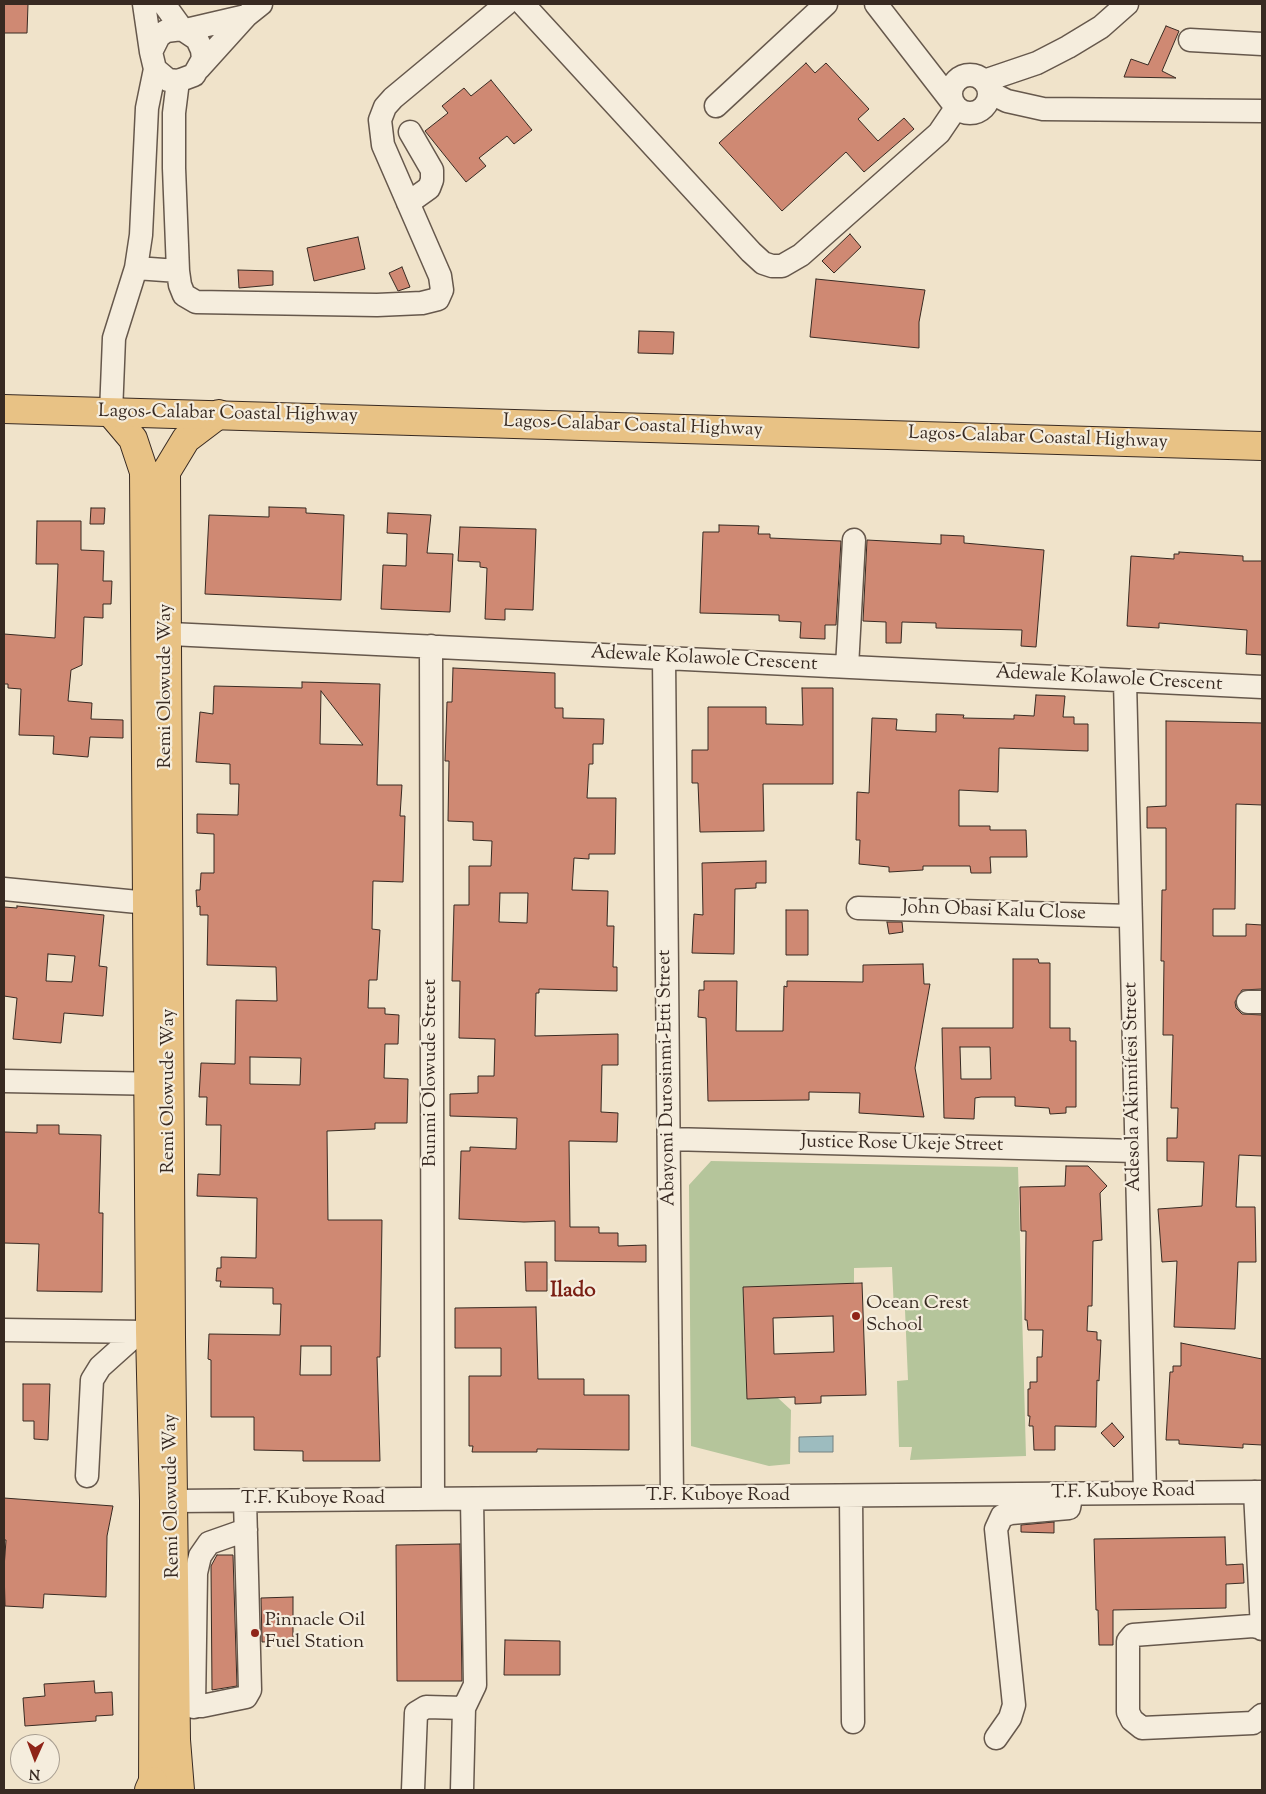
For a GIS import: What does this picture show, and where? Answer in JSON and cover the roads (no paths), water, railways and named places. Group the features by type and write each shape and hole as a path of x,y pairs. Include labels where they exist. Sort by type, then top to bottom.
{"main road":[{"name":"Lagos-Calabar Coastal Highway","path":"4,410 219,414 1262,446"},
{"name":"Remi Olowude Way","path":"112,413 133,439 144,472 156,633 160,1084 173,1501 175,1705 180,1790"},
{"name":"Remi Olowude Way","path":"152,1787 175,1705 144,1332 160,1084 148,903 156,633 166,472 186,440 219,414"}],"street":[{"path":"144,4 153,60 168,80 178,81 194,75 254,10"},
{"path":"164,4 184,29 197,39 202,50 199,68"},
{"path":"178,81 174,113 174,168 178,271 180,285 184,294 196,302 377,305 422,303 438,299 442,290 440,276 383,145 380,120 385,107 393,98 506,4"},
{"path":"523,4 751,252 763,263 772,266 782,266 801,255 938,133 959,108"},
{"path":"716,106 826,4"},
{"path":"876,4 959,108 981,110 988,99 982,83"},
{"path":"1127,4 1101,27 1037,63 982,83 961,77 956,81 950,96 959,108 1023,112 1043,109 1262,111"},
{"path":"112,413 114,338 136,268 141,235 153,43 166,31 184,29 254,10"},
{"path":"1190,40 1262,44"},
{"path":"915,52 982,83 1007,101 1043,109"},
{"path":"408,203 429,188 432,180 432,170 410,132"},
{"path":"136,268 178,271"},
{"path":"847,667 854,540"},
{"name":"Adewale Kolawole Crescent","path":"156,633 1262,687"},
{"name":"Bunmi Olowude Street","path":"431,646 433,1499"},
{"name":"Abayomi Durosinmi-Etti Street","path":"664,658 672,1497"},
{"name":"Adesola Akinnifesi Street","path":"1124,680 1145,1493"},
{"path":"4,888 148,903"},
{"name":"John Obasi Kalu Close","path":"858,908 1130,916"},
{"path":"4,1081 160,1084"},
{"name":"Justice Rose Ukeje Street","path":"669,1139 1136,1151"},
{"path":"4,1330 144,1332"},
{"path":"87,1476 92,1380 100,1367 144,1332"},
{"path":"1259,1492 1262,1629 1253,1626 1133,1635 1128,1641 1128,1712 1132,1720 1142,1728 1253,1723 1262,1715"},
{"name":"T.F. Kuboye Road","path":"173,1501 1259,1492"},
{"path":"996,1738 1010,1718 1014,1705 996,1529 1002,1516 1011,1513 1069,1508 1072,1494"},
{"path":"851,1496 853,1722"},
{"path":"462,1790 464,1708 475,1685 472,1499"},
{"path":"245,1500 246,1530 250,1690 246,1697 175,1705 200,1556 209,1543 246,1530"},
{"path":"413,1790 416,1713 426,1707 464,1708"}],"water":[{"path":"833,1436 833,1452 799,1452 799,1437"}],"place":[{"name":"Ocean Crest School","path":"856,1316"},
{"name":"Pinnacle Oil Fuel Station","path":"255,1633"}],"district":[{"name":"Ilado","path":"573,1292"}]}
